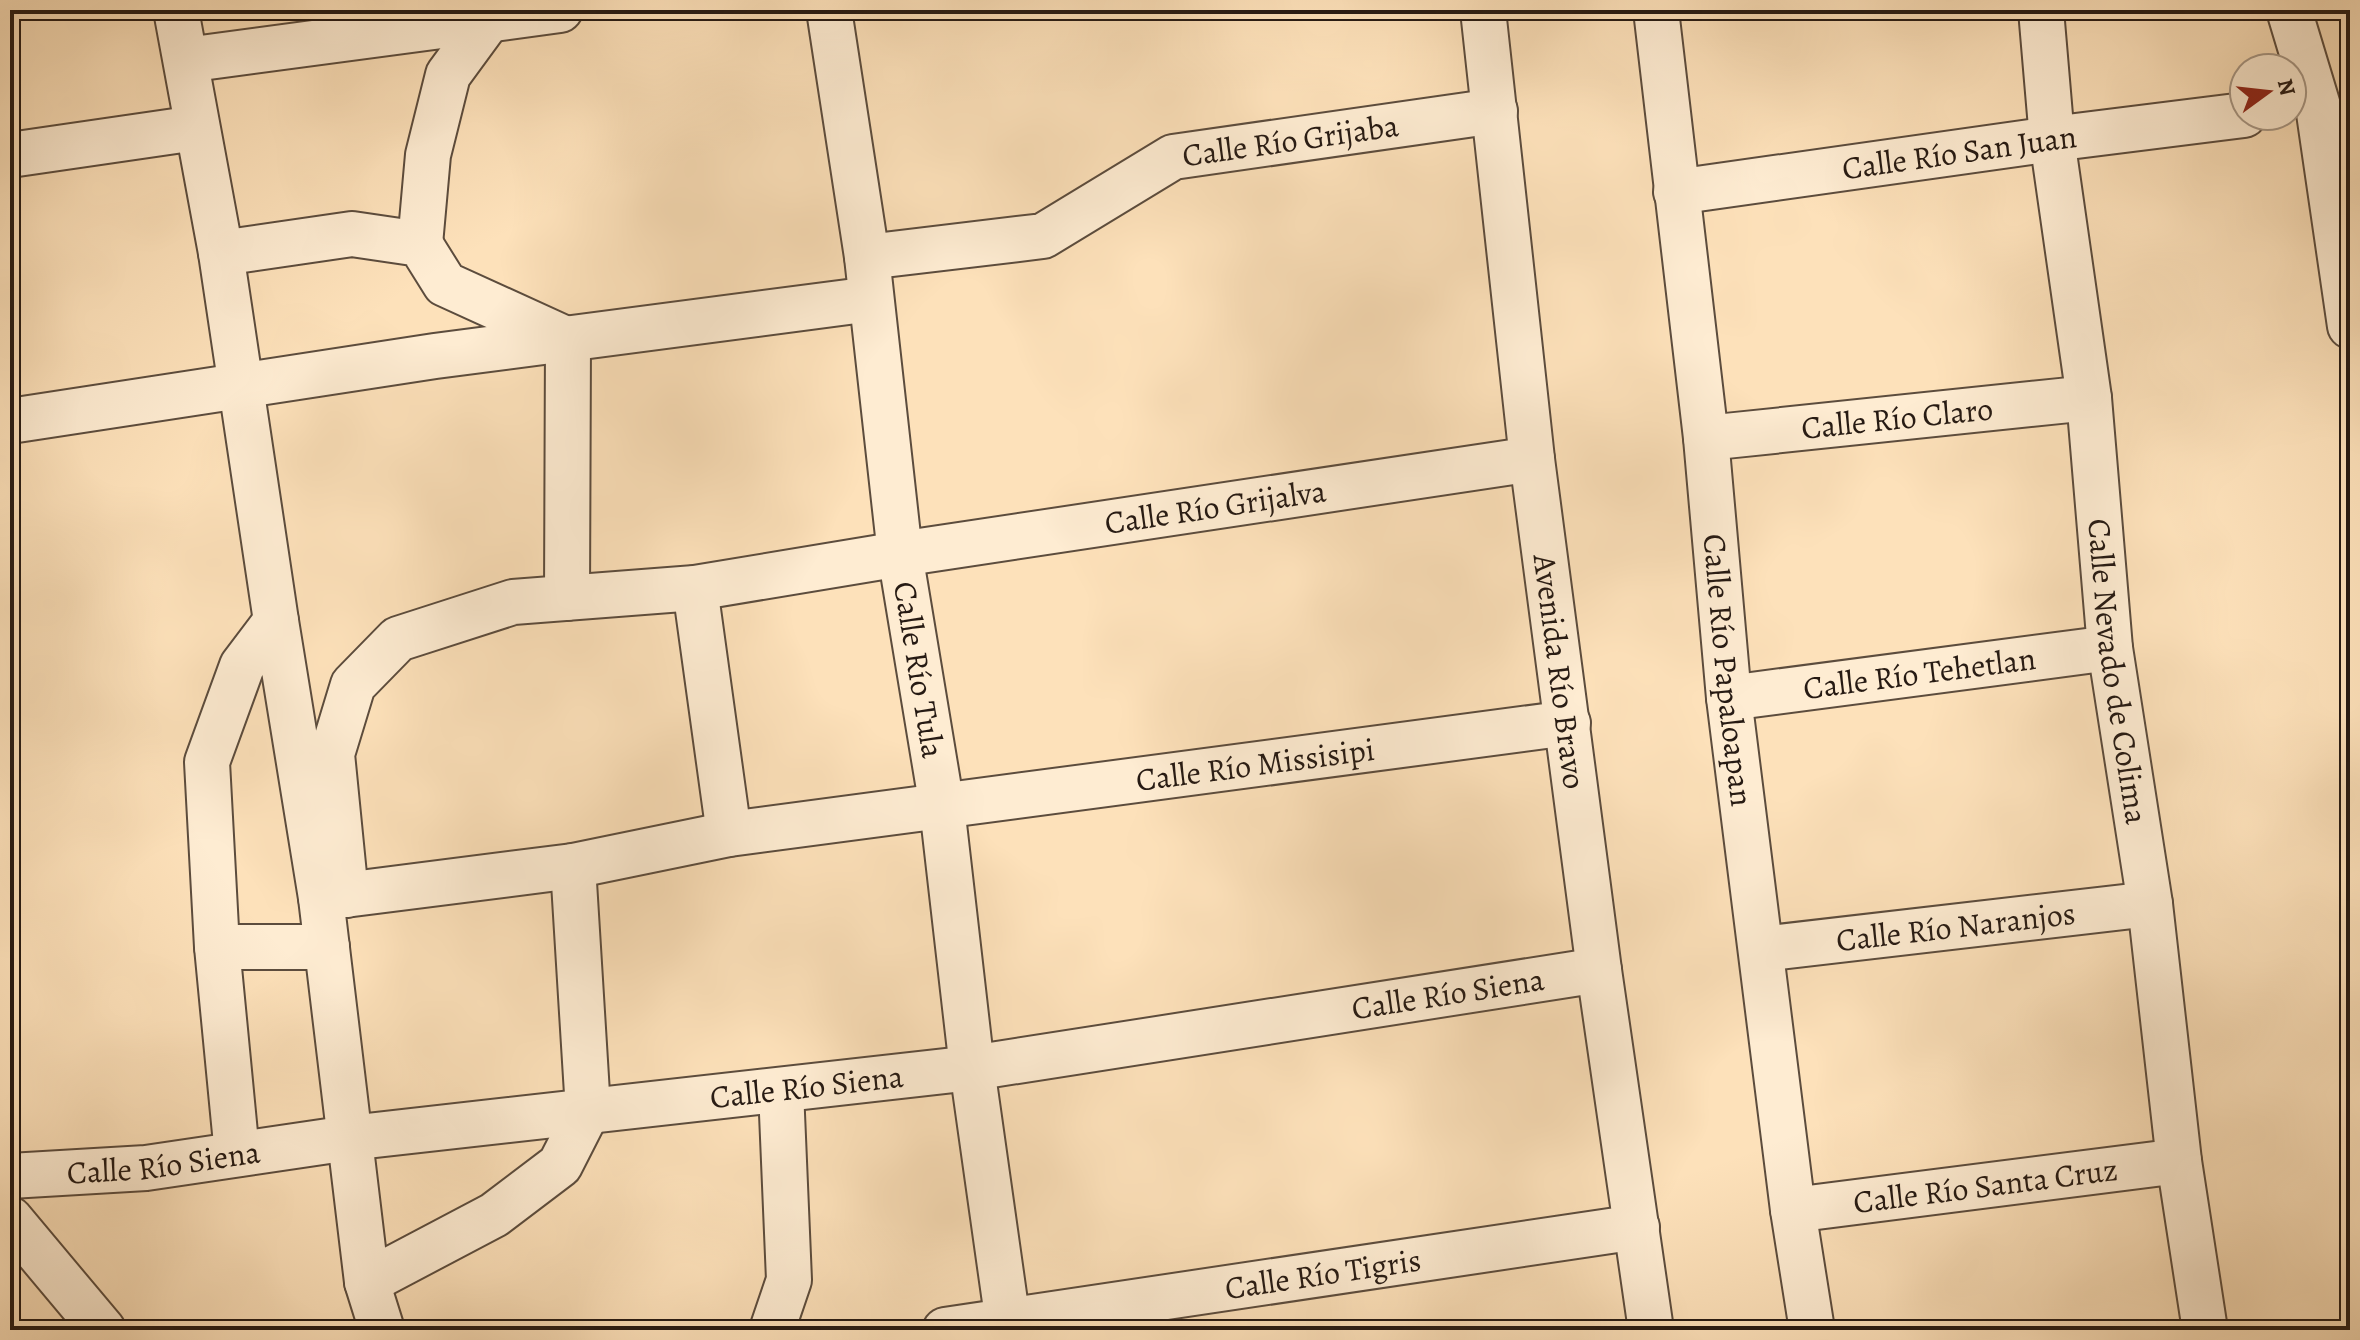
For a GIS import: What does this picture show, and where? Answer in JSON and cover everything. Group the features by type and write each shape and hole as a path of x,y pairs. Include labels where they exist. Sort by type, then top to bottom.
{"street":[{"path":"176,10 221,253 276,621 334,897 327,947 367,1282 382,1330"},
{"path":"186,60 560,10"},
{"name":"Calle Río Tula","path":"829,10 869,278 900,554 942,807 972,1068 1008,1325"},
{"name":"Avenida Río Bravo","path":"1483,10 1532,459 1599,970 1651,1330"},
{"name":"Calle Río Papaloapan","path":"1656,10 1706,438 1729,698 1793,1210 1812,1330"},
{"name":"Calle Nevado de Colima","path":"2041,10 2052,139 2089,398 2110,648 2150,904 2179,1161 2205,1330"},
{"path":"2289,10 2296,52"},
{"path":"489,19 448,75 428,155 420,244 445,284 568,340 567,598"},
{"name":"Calle Río Grijaba","path":"10,421 240,384 568,340 869,278 1043,236 1173,157 1495,111"},
{"name":"Calle Río San Juan","path":"1676,192 2228,117"},
{"path":"2308,123 2350,326"},
{"path":"10,155 196,128"},
{"path":"221,253 352,234 420,244"},
{"name":"Calle Río Claro","path":"1706,438 2089,398"},
{"name":"Calle Río Grijalva","path":"334,897 332,754 353,685 398,639 513,602 695,588 1532,459"},
{"path":"695,588 729,834"},
{"path":"237,1154 217,947 207,762 242,666 276,621"},
{"name":"Calle Río Tehetlan","path":"1729,698 2110,648"},
{"name":"Calle Río Missisipi","path":"334,897 573,866 729,834 1568,723"},
{"path":"367,1282 494,1215 560,1165 588,1110 573,866"},
{"name":"Calle Río Naranjos","path":"1761,949 2150,904"},
{"path":"217,947 327,947"},
{"name":"Calle Río Siena","path":"10,1176 146,1168 349,1138 972,1068 1599,970"},
{"path":"772,1330 789,1280 781,1090"},
{"name":"Calle Río Santa Cruz","path":"1793,1210 2179,1161"},
{"path":"10,1219 103,1330"},
{"name":"Calle Río Tigris","path":"945,1330 1008,1325 1637,1227"}]}
